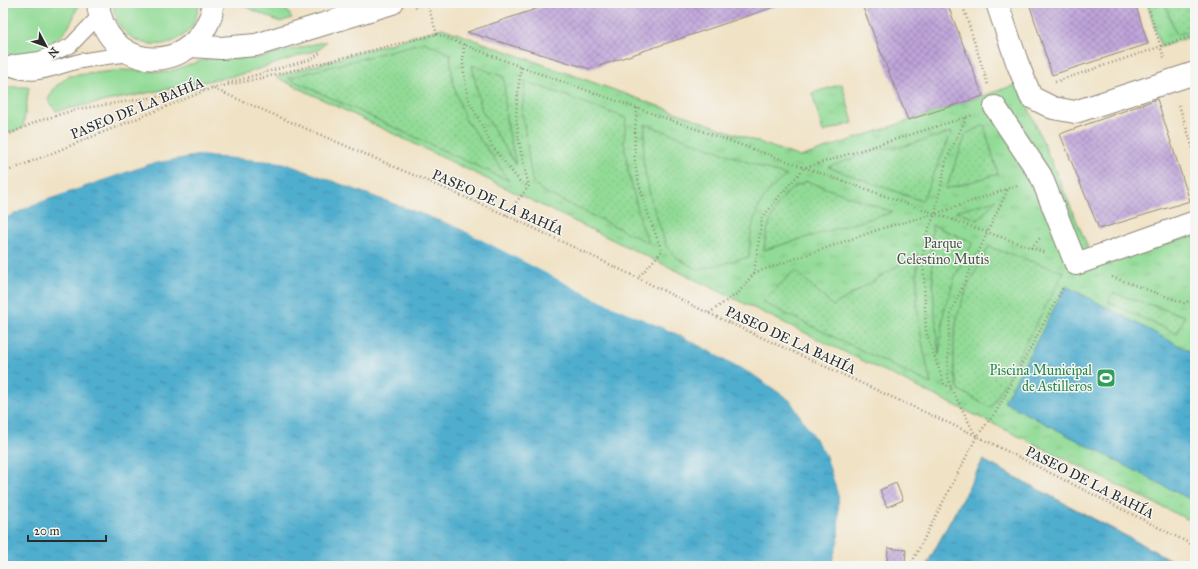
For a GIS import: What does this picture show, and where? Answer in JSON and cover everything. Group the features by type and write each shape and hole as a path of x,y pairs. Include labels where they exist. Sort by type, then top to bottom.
{"street":[{"path":"98,10 106,32 117,45 132,54 147,58 162,58 178,54 191,46 203,33 211,17 213,3"},
{"path":"191,46 221,48 256,45 392,3"},
{"path":"996,3 1031,96 1053,108 1075,112 1195,73"},
{"path":"995,108 1041,176 1076,264 1195,222"}],"lane":[{"path":"4,66 16,62 40,59 70,46 98,10"},
{"path":"4,66 21,73 32,73 45,71 76,62 132,54"}],"path":[{"path":"427,3 437,34"},
{"path":"754,274 762,218 804,168 995,108 962,3"},
{"path":"1147,3 1161,47"},
{"path":"3,137 38,121 78,109 212,88 258,79 437,34 521,67 1184,303 1195,299"},
{"path":"1055,82 1195,35"},
{"path":"464,44 463,66 468,98 492,146 521,183 529,186"},
{"path":"521,67 518,88 517,124 524,168 529,186"},
{"path":"1172,81 1195,155"},
{"name":"PASEO DE LA BAHÍA","path":"3,174 212,88 506,215 708,313 977,436 1195,546"},
{"path":"637,108 634,141 636,169 647,211 662,251 638,278"},
{"path":"950,388 944,384 926,332 923,254 926,235 935,214 946,161 968,116"},
{"path":"708,313 739,292 754,274 886,227 935,214 1041,176"},
{"path":"506,215 529,186"},
{"path":"977,436 950,388 948,377 948,342 951,312 1008,188"},
{"path":"910,566 977,436 996,412 1076,264"}],"green space":[{"path":"3,3 78,3 78,6 72,21 64,33 49,45 30,53 12,55 3,53"},
{"path":"113,3 199,3 195,21 185,34 176,40 156,44 136,40 127,34 117,21"},
{"path":"237,3 282,3 292,18 280,22"},
{"path":"1147,3 1195,3 1195,35 1161,47"},
{"path":"1165,3 1195,3 1195,29 1176,35"},
{"name":"Parque Celestino Mutis","path":"442,28 800,157 1018,84 1096,266 1195,235 1195,523 276,77"},
{"path":"327,41 320,49 243,74 56,111 48,100 55,87 69,76 122,70 167,72 210,58 258,58"},
{"path":"424,42 450,54 453,84 465,119 509,181 288,78"},
{"path":"472,65 504,77 506,119 516,165 481,109"},
{"path":"525,81 626,118 624,143 628,170 641,223 649,243 542,191 532,181 522,111"},
{"path":"842,84 853,123 823,132 812,93"},
{"path":"3,87 29,87 23,128 3,134"},
{"path":"645,124 786,176 768,192 757,211 751,233 749,257 698,270 677,258 667,248 651,200 643,161"},
{"path":"984,125 998,174 946,189 966,134"},
{"path":"952,132 922,201 828,167 881,149 900,147"},
{"path":"806,181 893,212 764,250 769,225 780,202 792,189"},
{"path":"996,200 978,220 956,211"},
{"path":"932,225 973,242 955,277 944,310 939,355 933,290"},
{"path":"989,247 1064,272 991,408 959,390 954,361 954,341 959,312 968,286"},
{"path":"917,254 917,305 922,342 931,384 762,302 795,270 833,306"},
{"path":"1113,293 1185,316 1177,334 1108,302"}],"water":[{"path":"197,155 282,162 455,226 623,309 682,336 754,375 790,400 826,455 839,497 839,539 831,566 3,566 3,219 34,204 149,164"},
{"name":"Piscina Municipal de Astilleros","path":"1066,286 1195,354 1195,502 1004,402"},
{"path":"983,460 1175,562 1173,566 926,566"}],"pier":[{"path":"197,153 283,161 455,224 624,307 683,334 755,373 791,399 828,455 841,497 841,540 833,566 831,566 839,539 839,497 826,455 790,400 754,375 682,336 594,298 455,226 282,162 197,155 149,164 34,204 3,219 3,216 33,202 148,162"}],"building":[{"path":"554,3 786,3 590,69 467,32"},
{"path":"861,3 947,3 983,96 908,120"},
{"path":"1029,3 1135,3 1148,44 1052,75"},
{"path":"1157,99 1190,201 1099,229 1060,134"},
{"path":"896,483 903,500 887,507 880,490"},
{"path":"888,548 906,550 905,566 887,566"}],"place":[{"name":"Piscina Municipal de Astilleros","path":"1106,378"}]}
